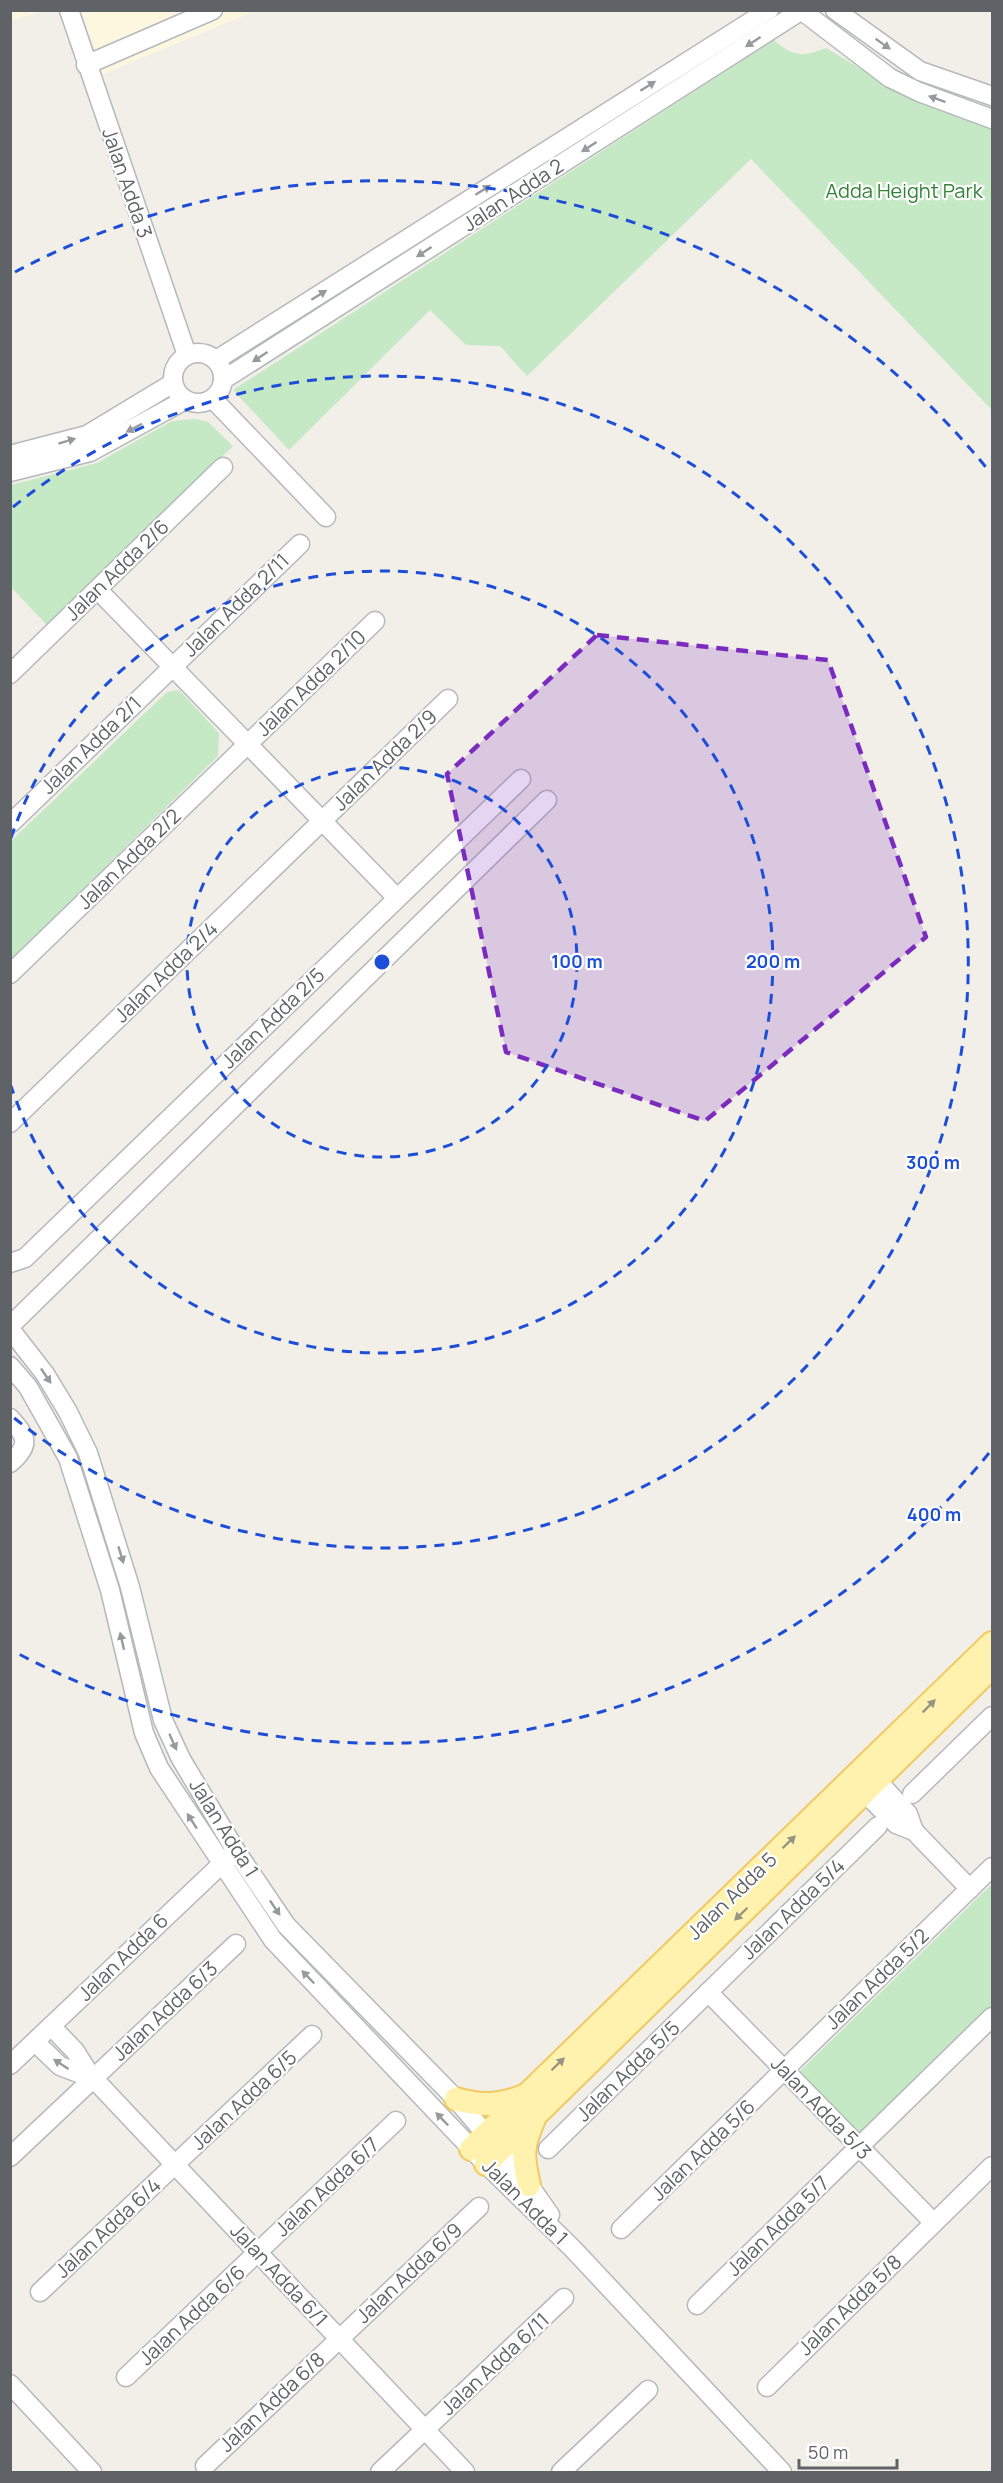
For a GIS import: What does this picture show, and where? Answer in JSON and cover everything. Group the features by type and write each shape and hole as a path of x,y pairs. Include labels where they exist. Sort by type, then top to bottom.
{"main road":[{"name":"Jalan Adda 5","path":"865,1781 993,1642"},
{"name":"Jalan Adda 5","path":"486,2150 865,1781 993,1667"},
{"path":"456,2099 476,2105 493,2105 512,2101 531,2105 523,2161 529,2185"}],"street":[{"name":"Jalan Adda 3","path":"69,10 187,355"},
{"path":"86,65 213,10"},
{"path":"746,24 761,10"},
{"name":"Jalan Adda 2","path":"216,360 769,10"},
{"path":"835,10 920,71 993,96"},
{"path":"802,11 890,78 919,92 993,118"},
{"name":"Jalan Adda 2","path":"213,399 223,380 802,11"},
{"path":"223,380 223,373 216,360 202,353 187,355 177,364 173,383 185,400 199,404 213,399 326,517"},
{"path":"16,462 87,435 173,383"},
{"path":"16,462 90,452 185,400"},
{"name":"Jalan Adda 2/6","path":"10,674 223,467"},
{"name":"Jalan Adda 2/11","path":"172,666 300,544"},
{"path":"98,590 397,898"},
{"name":"Jalan Adda 2/10","path":"247,744 375,621"},
{"name":"Jalan Adda 2/1","path":"10,824 172,666"},
{"name":"Jalan Adda 2/9","path":"322,821 448,699"},
{"name":"Jalan Adda 2/2","path":"10,974 247,744"},
{"name":"Jalan Adda 2/5","path":"18,1260 521,779"},
{"path":"10,1328 547,800"},
{"name":"Jalan Adda 2/4","path":"10,1123 322,821"},
{"name":"Jalan Adda 1","path":"10,1328 45,1374 68,1412 88,1453 130,1587 163,1720 181,1760 236,1851 286,1925 456,2099 486,2150 529,2185 573,2249"},
{"name":"Jalan Adda 1","path":"10,1366 28,1387 68,1458 110,1590 144,1733 159,1768 220,1864 273,1941 486,2150 573,2249 782,2472"},
{"path":"10,1418 23,1433 25,1440 23,1452 10,1463"},
{"path":"912,1794 993,1716"},
{"path":"865,1781 908,1814 914,1831 970,1889"},
{"name":"Jalan Adda 5/4","path":"708,1992 878,1826"},
{"name":"Jalan Adda 6","path":"10,2065 236,1851"},
{"name":"Jalan Adda 5/2","path":"784,2070 993,1867"},
{"name":"Jalan Adda 6/3","path":"10,2157 236,1944"},
{"name":"Jalan Adda 5/3","path":"708,1992 934,2223"},
{"name":"Jalan Adda 5/5","path":"548,2149 708,1992"},
{"path":"860,2147 993,2017"},
{"name":"Jalan Adda 6/1","path":"51,2026 75,2052 93,2078 465,2472"},
{"name":"Jalan Adda 6/5","path":"175,2165 312,2035"},
{"path":"35,2042 60,2066 93,2078"},
{"name":"Jalan Adda 5/6","path":"621,2229 784,2070"},
{"name":"Jalan Adda 6/7","path":"258,2252 396,2121"},
{"name":"Jalan Adda 5/7","path":"697,2305 860,2147"},
{"name":"Jalan Adda 6/4","path":"40,2292 175,2165"},
{"name":"Jalan Adda 5/8","path":"767,2386 993,2166"},
{"name":"Jalan Adda 6/9","path":"339,2339 479,2207"},
{"name":"Jalan Adda 6/6","path":"126,2377 258,2252"},
{"name":"Jalan Adda 6/11","path":"380,2472 564,2298"},
{"name":"Jalan Adda 6/8","path":"205,2466 339,2339"},
{"path":"10,2384 92,2472"},
{"path":"561,2472 648,2390"}],"highlighted area":[{"path":"597,635 828,660 926,937 705,1121 506,1052 447,774"}],"shaded area":[{"path":"11,10 45,10 45,11 11,20"},
{"path":"81,10 255,11 103,74"}],"green space":[{"name":"Adda Height Park","path":"774,40 787,50 798,54 826,48 910,98 992,128 992,410 751,159 527,376 500,346 466,345 430,310 289,450 233,390"},
{"path":"196,419 208,422 233,446 48,626 11,587 11,485 97,463 172,421"},
{"path":"179,690 219,733 218,756 11,960 11,841 167,692"},
{"path":"992,1884 992,2005 860,2134 799,2072"}]}
